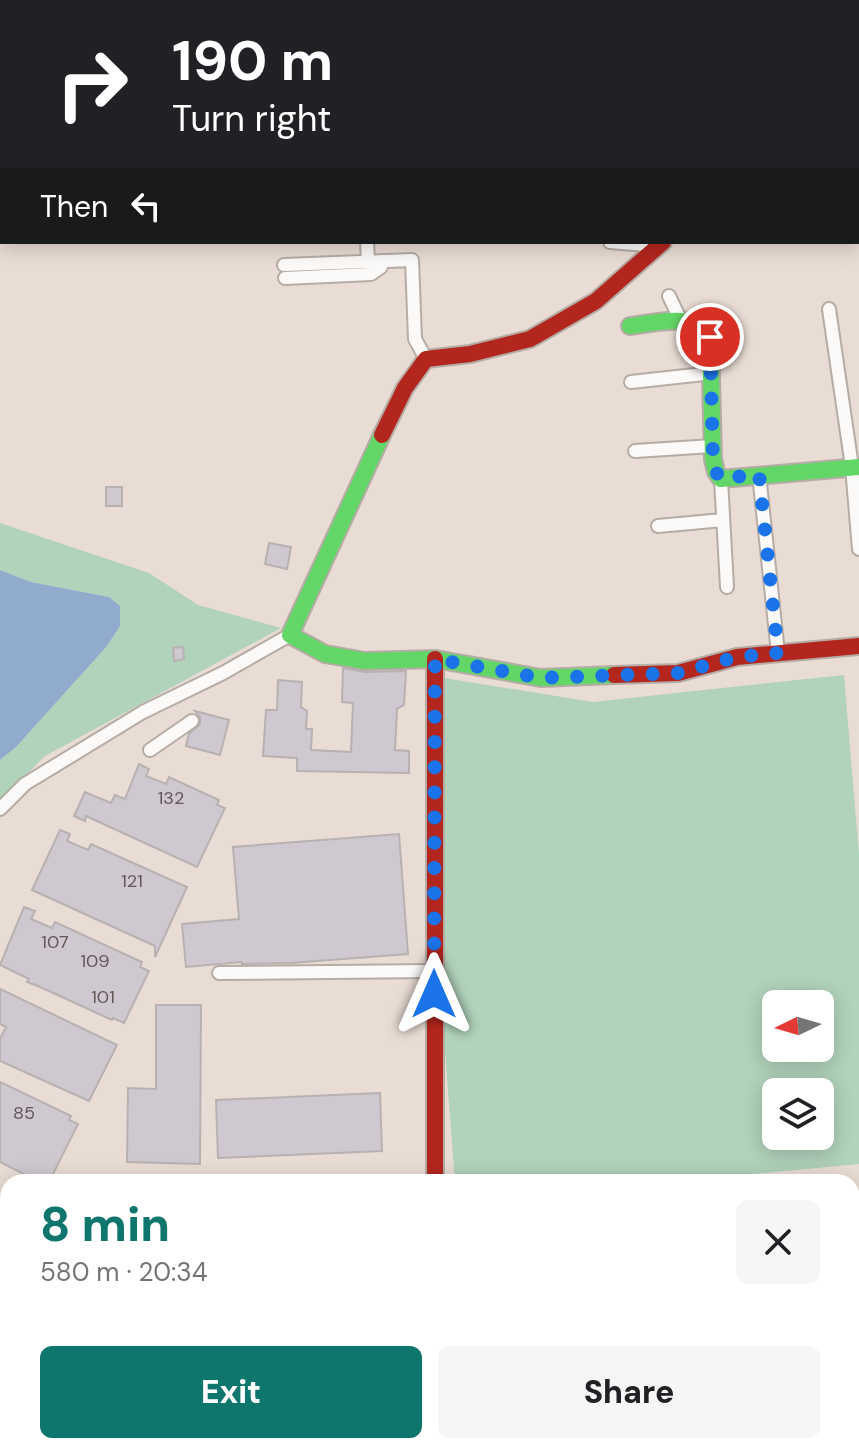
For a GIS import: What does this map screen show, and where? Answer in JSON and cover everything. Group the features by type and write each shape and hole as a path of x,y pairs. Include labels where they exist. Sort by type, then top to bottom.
{"street":[{"path":"367,244 368,262"},
{"path":"0,809 25,784 143,712 223,673 290,635 354,499 385,423 409,380 426,359 470,354 530,339 596,301 661,244"},
{"path":"382,261 377,272 371,274 284,272 368,262 382,261 412,260 415,339 426,359"},
{"path":"669,296 681,321"},
{"path":"829,309 856,467 859,549"},
{"path":"630,326 696,322 710,337 712,446 716,472 721,479 727,587"},
{"path":"631,382 712,375"},
{"path":"635,451 712,446"},
{"path":"721,479 856,467"},
{"path":"759,474 778,653"},
{"path":"658,526 723,520"},
{"path":"290,635 325,654 365,661 435,659 541,678 678,673 737,657 859,646"},
{"path":"435,659 435,1174"},
{"path":"150,750 192,721"},
{"path":"219,973 433,971"}],"green space":[{"path":"0,523 149,573 198,605 281,628 45,756 0,801 0,760 16,747 107,646 120,626 120,606 109,597 31,582 0,570"},
{"path":"844,675 859,854 859,1164 755,1174 454,1174 438,959 444,678 593,702"}],"water":[{"path":"0,570 31,582 109,597 120,606 120,626 107,646 16,747 0,760"}],"building":[{"path":"106,487 122,487 122,506 106,506"},
{"path":"269,543 291,547 287,569 265,564"},
{"path":"183,647 184,659 174,661 173,648"},
{"path":"343,668 365,672 406,671 404,705 397,709 395,750 409,751 409,773 297,771 297,758 263,756 266,710 277,710 278,680 302,682 301,707 307,711 306,729 312,729 311,750 351,752 353,703 342,702"},
{"path":"195,711 229,720 220,755 186,746 189,734 200,724 200,717"},
{"path":"139,764 149,769 146,776 166,784 169,777 219,800 217,805 225,808 197,867 86,816 85,821 74,816 85,792 111,803 115,795 125,799"},
{"path":"60,830 70,834 67,841 88,850 91,844 187,887 155,957 155,946 32,890"},
{"path":"399,834 408,954 186,967 182,924 239,919 233,847"},
{"path":"24,907 35,911 31,919 52,928 55,922 142,962 140,967 149,971 124,1023 27,982 29,979 0,965"},
{"path":"0,989 117,1045 89,1101 0,1061 0,1039 6,1027 0,1024"},
{"path":"156,1005 201,1005 200,1164 127,1162 128,1088 156,1089"},
{"path":"0,1082 71,1116 69,1120 78,1124 53,1174 23,1174 0,1162"},
{"path":"380,1093 382,1151 218,1158 216,1100"}],"traffic: fast":[{"path":"630,326 684,321 702,329 710,337 713,459 721,479 859,467"},
{"path":"382,435 290,635 325,654 365,661 435,659 541,678 614,675"}],"traffic: jam":[{"path":"382,435 405,388 426,359 470,354 530,339 596,301 661,244"},
{"path":"614,675 678,673 737,657 859,646"},
{"path":"435,659 435,1174"}],"route":[{"path":"434,994 435,659 541,678 678,673 737,657 778,653 759,474 721,479 713,459 710,337"}]}
